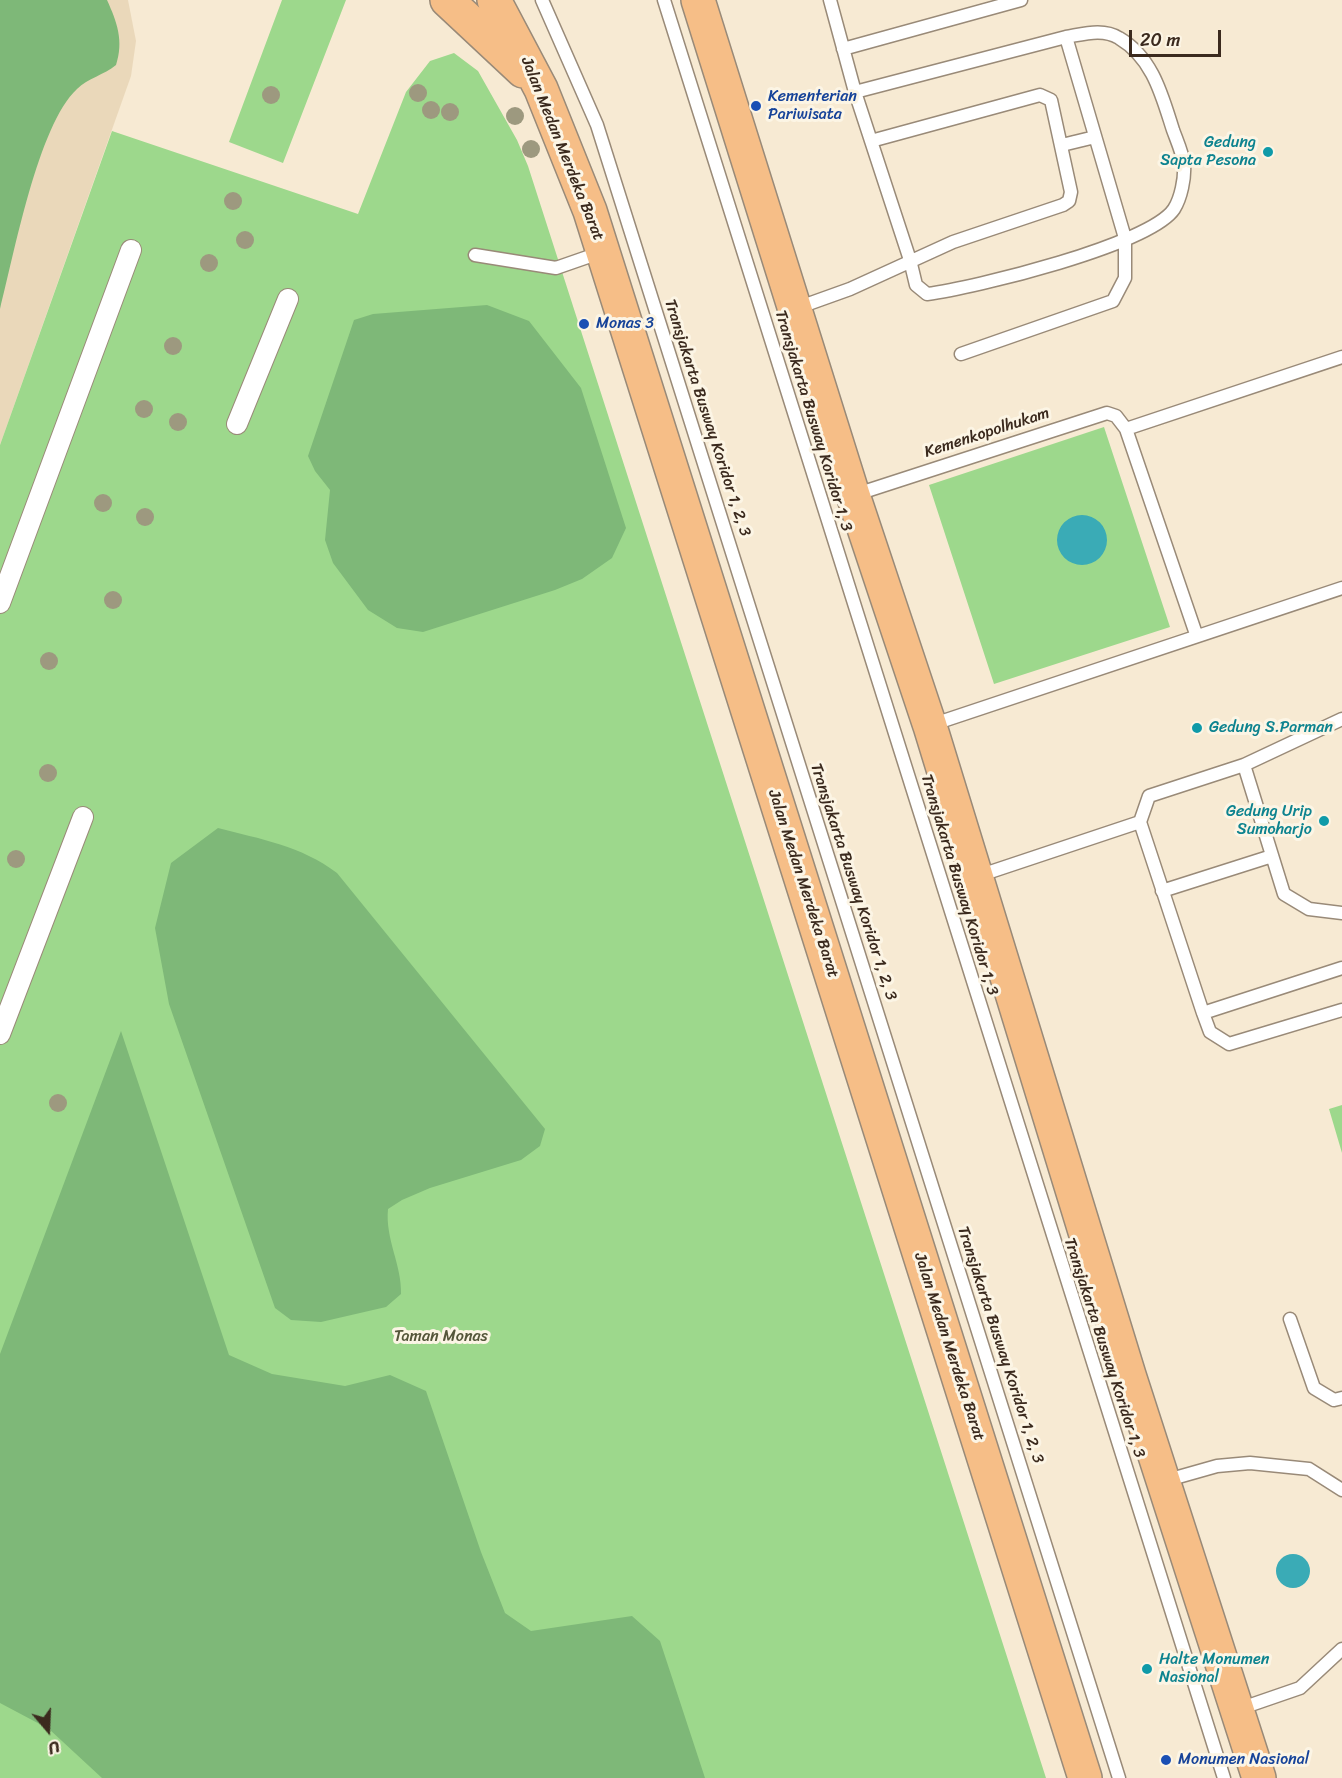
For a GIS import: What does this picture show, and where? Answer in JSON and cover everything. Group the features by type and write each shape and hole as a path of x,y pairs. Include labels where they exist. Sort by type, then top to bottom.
{"main road":[{"path":"447,0 541,89"},
{"name":"Jalan Medan Merdeka Barat","path":"494,0 541,89 604,252 1085,1778"},
{"path":"698,0 853,495 930,726 1163,1482 1259,1778"}],"street":[{"path":"0,603 131,250"},
{"path":"237,424 288,299"},
{"path":"0,1034 83,817"}],"lane":[{"name":"Transjakarta Busway Koridor 1, 2, 3","path":"542,0 597,125 1119,1778"},
{"name":"Transjakarta Busway Koridor 1, 3","path":"664,0 1224,1778"},
{"path":"830,0 855,92 910,260 916,285 927,294 952,291 1089,253 1161,223 1174,208 1182,185 1184,164 1156,78 1138,54 1118,37 1097,31 855,92"},
{"path":"843,49 1021,0"},
{"path":"961,354 1113,301 1125,278 1125,238 1066,37"},
{"path":"796,308 850,289 910,260 1069,201 1071,192 1051,100 1040,95 871,141"},
{"path":"1062,145 1095,137"},
{"path":"475,255 556,268 604,252"},
{"path":"1196,634 1126,429 1342,357"},
{"name":"Kemenkopolhukam","path":"853,495 1107,413 1116,416 1126,429"},
{"path":"930,726 1196,634 1342,588"},
{"path":"1342,719 1244,765 1149,796 1140,822 1210,1032 1229,1044 1342,1010"},
{"path":"1244,765 1284,894 1309,909 1342,913"},
{"path":"977,876 1140,822"},
{"path":"1162,891 1272,856"},
{"path":"1203,1013 1342,968"},
{"path":"1290,1319 1314,1388 1334,1400 1342,1398"},
{"path":"1163,1482 1217,1467 1250,1463 1309,1469 1342,1490"},
{"path":"1238,1709 1300,1688 1342,1649"}],"shaded area":[{"path":"0,0 128,0 136,41 131,76 0,445"}],"green space":[{"path":"0,0 107,0 116,24 119,48 116,65 77,89 63,107 50,131 29,192 0,309"},
{"path":"282,0 346,0 283,163 229,142"},
{"name":"Taman Monas","path":"454,53 478,71 517,140 528,166 1046,1778 0,1778 0,445 112,131 358,214 406,92 430,61"},
{"path":"487,305 529,321 581,388 626,528 612,558 582,579 555,590 423,632 397,628 368,610 333,563 325,540 330,490 315,471 308,456 354,320 373,314"},
{"path":"1104,427 1170,627 994,684 929,485"},
{"path":"218,828 295,850 310,856 337,873 545,1129 540,1146 521,1160 430,1188 388,1209 389,1231 401,1283 401,1294 386,1307 321,1322 291,1320 275,1308 169,1004 155,928 171,863"},
{"path":"121,1031 229,1355 272,1374 345,1386 390,1375 426,1391 481,1552 505,1613 531,1631 632,1616 660,1641 705,1778 102,1778 49,1729 0,1703 0,1354"},
{"path":"1342,1105 1342,1153 1329,1109"}],"water":[{"path":"1082,515 1100,522 1107,540 1100,558 1082,565 1064,558 1057,540 1064,522"},
{"path":"1293,1554 1305,1559 1310,1571 1305,1583 1293,1588 1281,1583 1276,1571 1281,1559"}],"place":[{"name":"Kementerian Pariwisata","path":"756,106"},
{"name":"Gedung Sapta Pesona","path":"1268,152"},
{"name":"Monas 3","path":"584,324"},
{"name":"Gedung S.Parman","path":"1197,728"},
{"name":"Gedung Urip Sumoharjo","path":"1324,821"},
{"name":"Halte Monumen Nasional","path":"1147,1669"},
{"name":"Monumen Nasional","path":"1166,1760"}]}
